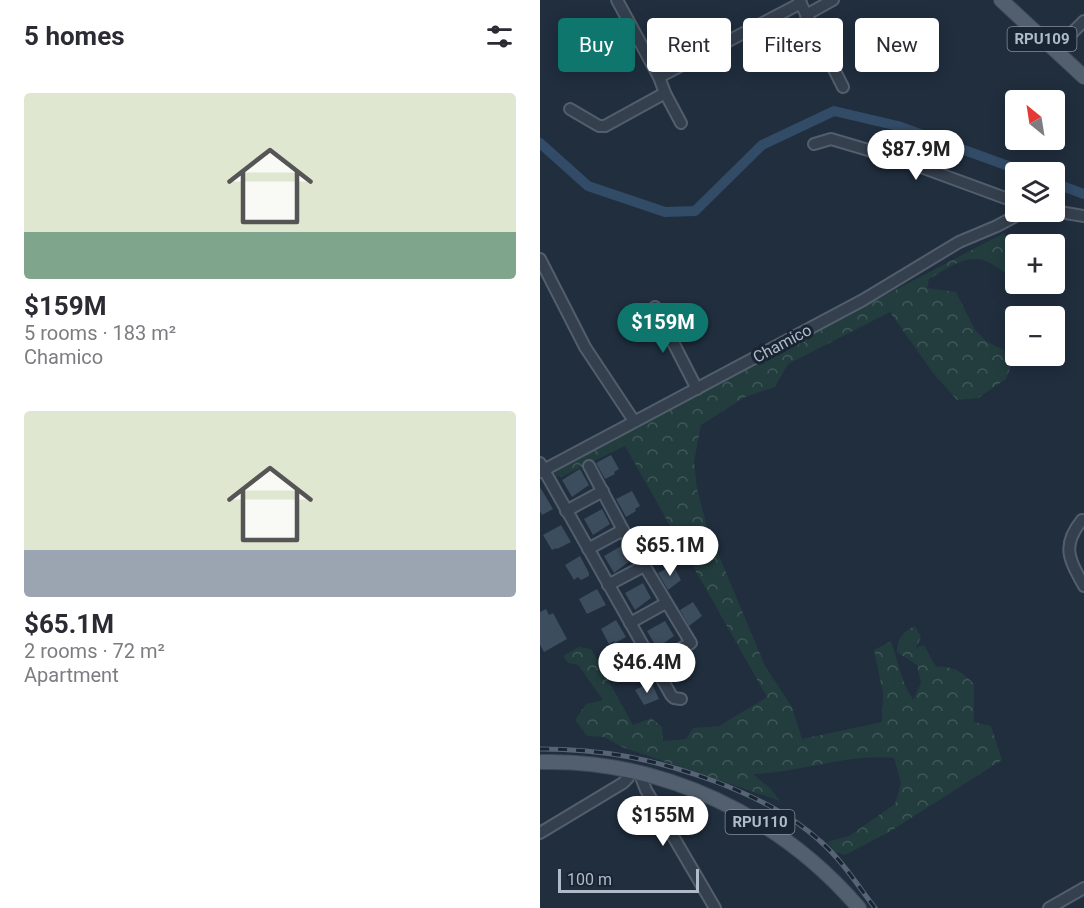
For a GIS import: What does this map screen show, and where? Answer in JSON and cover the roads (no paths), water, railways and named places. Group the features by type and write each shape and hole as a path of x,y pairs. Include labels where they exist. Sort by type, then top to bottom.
{"main road":[{"name":"RPU109","path":"1008,3 1084,77"},
{"name":"RPU110","path":"540,762 580,762 634,771 682,785 713,798 766,826 817,865 859,908"}],"street":[{"path":"618,0 681,123"},
{"path":"806,15 834,0"},
{"path":"659,77 800,2 843,87"},
{"path":"1055,50 1084,21"},
{"path":"570,109 598,126 605,126 665,93"},
{"path":"814,144 831,139 902,160 1005,198"},
{"path":"1065,213 1084,216"},
{"name":"Chamico","path":"542,468 697,389 863,300 959,242 1005,222"},
{"path":"540,260 585,347 634,421"},
{"path":"655,307 697,389"},
{"path":"589,466 623,530 691,643 653,664"},
{"path":"542,468 671,695 681,699"},
{"path":"566,511 603,491"},
{"path":"1082,520 1073,531 1069,544 1069,555 1084,586"},
{"path":"588,549 623,530"},
{"path":"608,585 644,566"},
{"path":"630,623 666,603"},
{"path":"540,834 623,783 634,771 715,908"},
{"path":"1049,908 1084,888"}],"waterway":[{"path":"540,143 588,186 665,212 695,211 762,145 834,111 898,126 1005,165"},
{"path":"1065,187 1084,194"}],"railway":[{"path":"540,749 608,753 649,761 714,781 757,799 796,822 828,848 875,908"}]}
